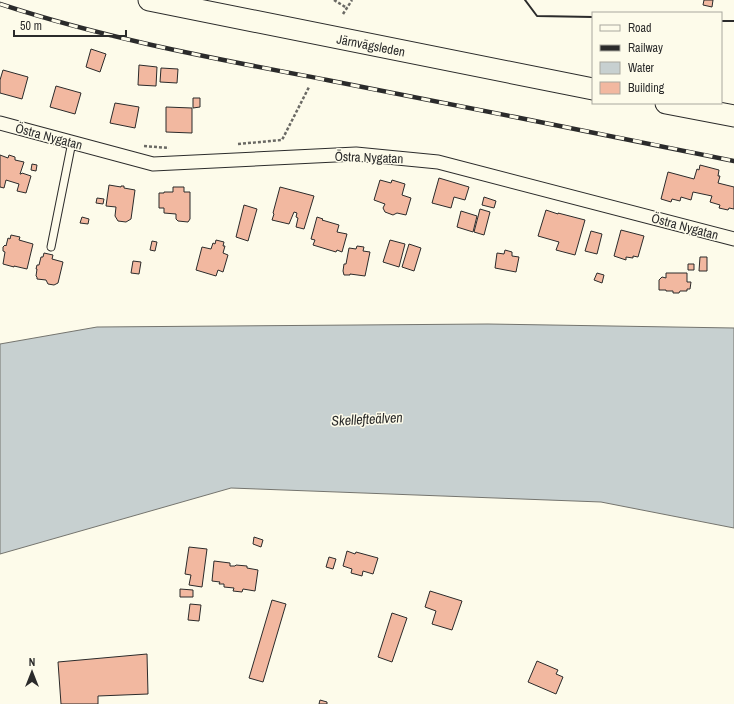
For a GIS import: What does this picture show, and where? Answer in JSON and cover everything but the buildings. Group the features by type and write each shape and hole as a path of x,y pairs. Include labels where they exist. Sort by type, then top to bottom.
{"main road":[{"name":"Järnvägsleden","path":"148,0 592,89"},
{"path":"671,104 734,116"}],"street":[{"name":"Östra Nygatan","path":"0,123 153,164 356,154 438,162 734,239"}],"lane":[{"path":"51,247 72,142"}],"path":[{"path":"334,0 346,8"},
{"path":"343,14 352,0"},
{"path":"232,145 282,140 309,87"},
{"path":"139,146 173,148"}],"water":[{"name":"Skellefteälven","path":"488,324 734,328 734,528 601,502 231,488 0,554 0,344 97,327"}],"railway":[{"path":"0,4 80,28 162,47 734,161"}],"wall":[{"path":"525,0 537,16 592,17"},
{"path":"722,21 734,21"}]}
